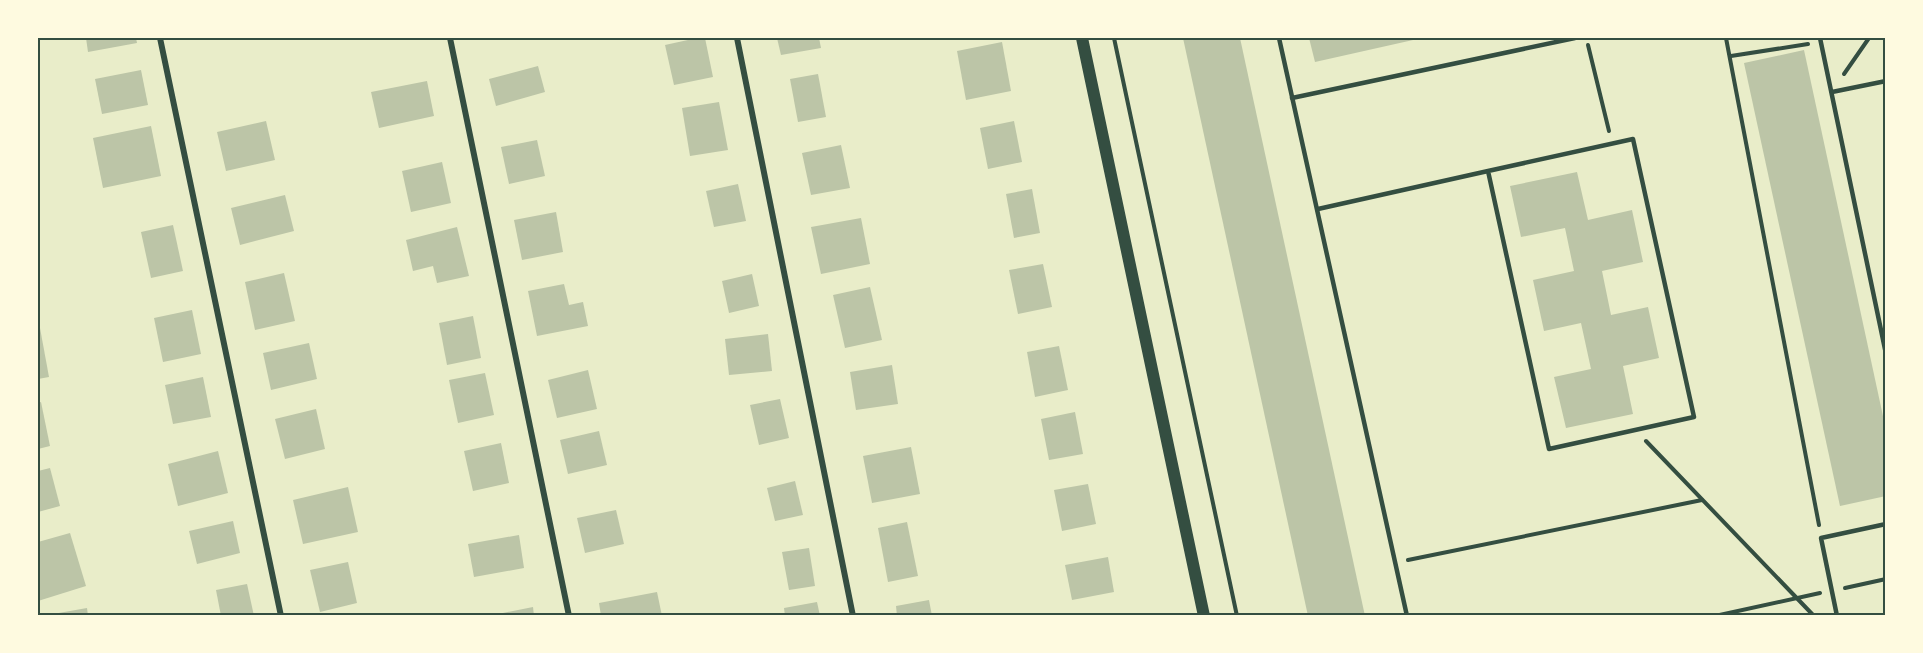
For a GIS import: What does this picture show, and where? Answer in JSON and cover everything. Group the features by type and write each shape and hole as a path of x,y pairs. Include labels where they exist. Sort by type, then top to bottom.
{"main road":[{"path":"1082,38 1204,615"}],"street":[{"path":"160,38 281,615"},
{"path":"450,38 569,615"},
{"path":"737,38 852,615"}],"lane":[{"path":"1279,38 1407,615"},
{"path":"1292,98 1575,38"},
{"path":"1821,40 1886,354"},
{"path":"1832,92 1886,81"},
{"path":"1318,209 1611,143 1633,139 1694,417 1549,449 1488,171"},
{"path":"1837,615 1821,538 1886,524"}],"path":[{"path":"1114,38 1237,615"},
{"path":"1586,38 1611,143"},
{"path":"1726,38 1821,538"},
{"path":"1832,92 1869,38"},
{"path":"1731,56 1821,40"},
{"path":"1635,430 1814,615"},
{"path":"1396,563 1702,500"},
{"path":"1714,615 1886,579"}],"building":[{"path":"86,38 136,38 137,43 88,52"},
{"path":"705,38 713,77 674,85 665,45"},
{"path":"777,38 819,38 821,48 781,55"},
{"path":"1183,38 1240,38 1365,616 1308,616"},
{"path":"1309,38 1422,38 1315,62"},
{"path":"1002,42 1011,91 966,100 957,51"},
{"path":"1804,50 1886,430 1886,496 1840,506 1744,63"},
{"path":"538,66 545,92 496,106 489,79"},
{"path":"141,70 148,105 102,114 95,79"},
{"path":"818,74 826,117 798,122 790,79"},
{"path":"427,81 434,116 379,128 371,92"},
{"path":"719,102 728,150 690,156 682,108"},
{"path":"266,121 275,160 226,171 217,132"},
{"path":"1014,121 1022,162 988,169 980,128"},
{"path":"151,126 161,176 103,188 93,138"},
{"path":"537,140 545,176 509,184 501,147"},
{"path":"841,145 850,188 811,195 802,153"},
{"path":"442,162 451,203 411,212 402,171"},
{"path":"1577,172 1588,220 1632,210 1643,262 1602,271 1611,315 1648,307 1659,358 1623,366 1633,414 1566,428 1554,377 1591,369 1581,323 1544,331 1533,280 1574,271 1565,228 1521,237 1510,186"},
{"path":"738,184 746,221 714,227 706,191"},
{"path":"1032,189 1040,233 1014,238 1006,194"},
{"path":"285,195 294,231 240,245 231,208"},
{"path":"556,212 563,252 522,260 514,220"},
{"path":"861,218 870,264 821,274 811,227"},
{"path":"173,225 183,271 151,278 141,232"},
{"path":"457,227 469,276 437,283 433,266 413,271 406,240"},
{"path":"1043,264 1052,307 1018,314 1009,270"},
{"path":"284,273 295,321 255,330 245,282"},
{"path":"752,274 759,306 729,313 722,281"},
{"path":"564,284 569,305 583,302 588,326 537,336 528,291"},
{"path":"870,287 882,340 845,348 833,295"},
{"path":"192,310 201,354 163,362 154,318"},
{"path":"473,316 481,358 447,365 439,323"},
{"path":"40,328 49,377 38,379 38,329"},
{"path":"768,334 772,371 729,375 725,339"},
{"path":"309,343 317,379 271,390 263,353"},
{"path":"1059,346 1068,390 1035,397 1027,352"},
{"path":"892,365 898,404 856,410 850,372"},
{"path":"588,370 597,409 557,418 548,380"},
{"path":"485,373 494,415 458,423 449,380"},
{"path":"203,377 211,417 173,424 165,385"},
{"path":"780,399 789,438 759,445 750,405"},
{"path":"41,402 50,446 38,449 38,403"},
{"path":"316,409 325,449 285,459 275,419"},
{"path":"1075,412 1083,454 1049,460 1041,419"},
{"path":"599,431 607,465 568,474 560,440"},
{"path":"501,443 509,483 473,491 464,451"},
{"path":"911,447 920,494 872,503 863,456"},
{"path":"218,451 228,493 178,506 168,464"},
{"path":"50,468 60,506 38,512 38,471"},
{"path":"795,481 803,515 775,521 767,488"},
{"path":"1088,484 1096,524 1062,531 1054,490"},
{"path":"348,487 358,532 303,544 293,500"},
{"path":"616,510 624,544 585,553 577,518"},
{"path":"233,521 240,553 197,564 189,531"},
{"path":"907,522 918,576 888,582 878,528"},
{"path":"70,533 86,586 38,601 38,542"},
{"path":"519,535 524,568 474,577 468,544"},
{"path":"809,548 815,586 789,590 782,552"},
{"path":"1108,557 1114,592 1072,600 1065,565"},
{"path":"348,562 357,603 320,612 310,570"},
{"path":"247,584 254,616 221,616 216,590"},
{"path":"657,592 662,616 601,616 599,603"},
{"path":"929,600 932,616 897,616 896,606"},
{"path":"817,602 820,616 785,616 784,608"},
{"path":"533,607 534,616 498,616 498,614"},
{"path":"87,608 88,616 54,616 53,614"}]}
